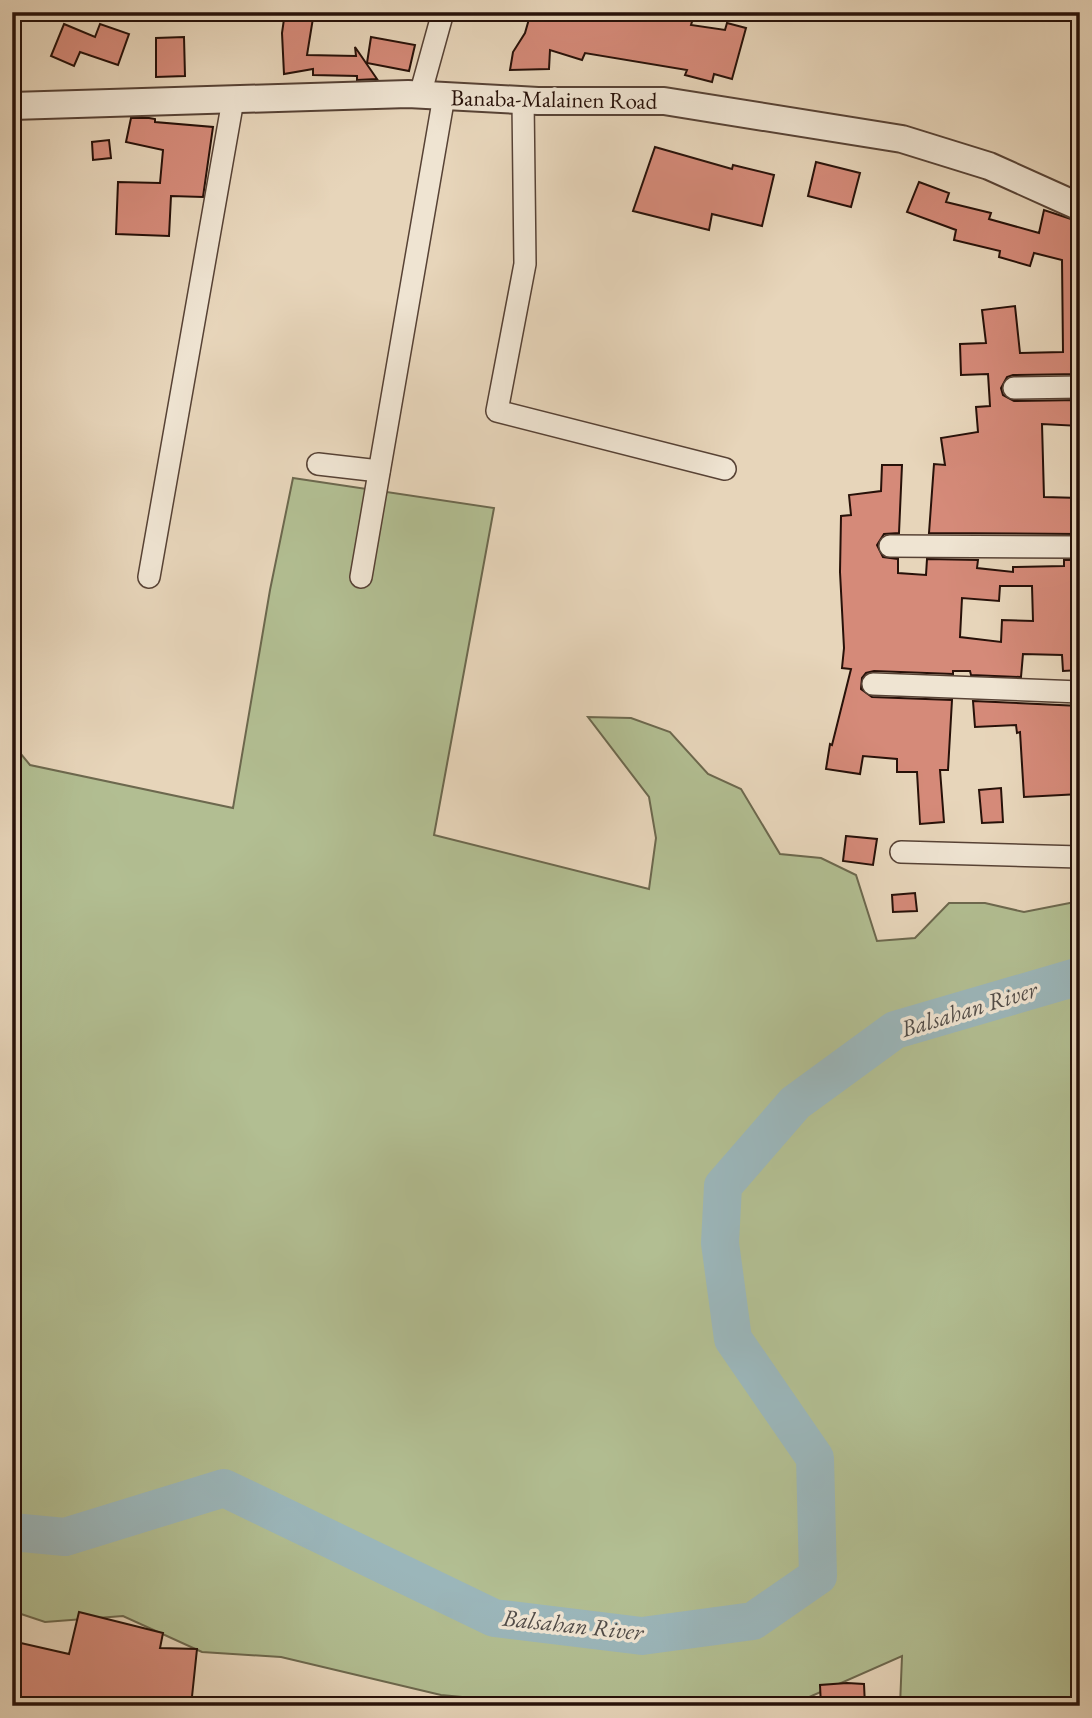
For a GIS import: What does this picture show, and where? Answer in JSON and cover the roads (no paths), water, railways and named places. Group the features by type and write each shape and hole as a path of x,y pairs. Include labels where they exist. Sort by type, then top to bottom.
{"street":[{"path":"361,577 379,471 443,12"},
{"name":"Banaba-Malainen Road","path":"12,106 432,96 523,100 664,100 902,139 989,166 1080,207"},
{"path":"149,578 233,100"},
{"path":"523,100 526,264 497,411 725,469"},
{"path":"1014,388 1080,387"},
{"path":"318,464 379,471"},
{"path":"890,546 1080,547"},
{"path":"873,684 1080,692"},
{"path":"901,852 1080,857"}],"waterway":[{"name":"Balsahan River","path":"12,1532 65,1537 224,1488 494,1618 642,1636 753,1621 818,1576 815,1458 733,1339 720,1243 723,1186 795,1103 895,1030 1080,976"}]}
